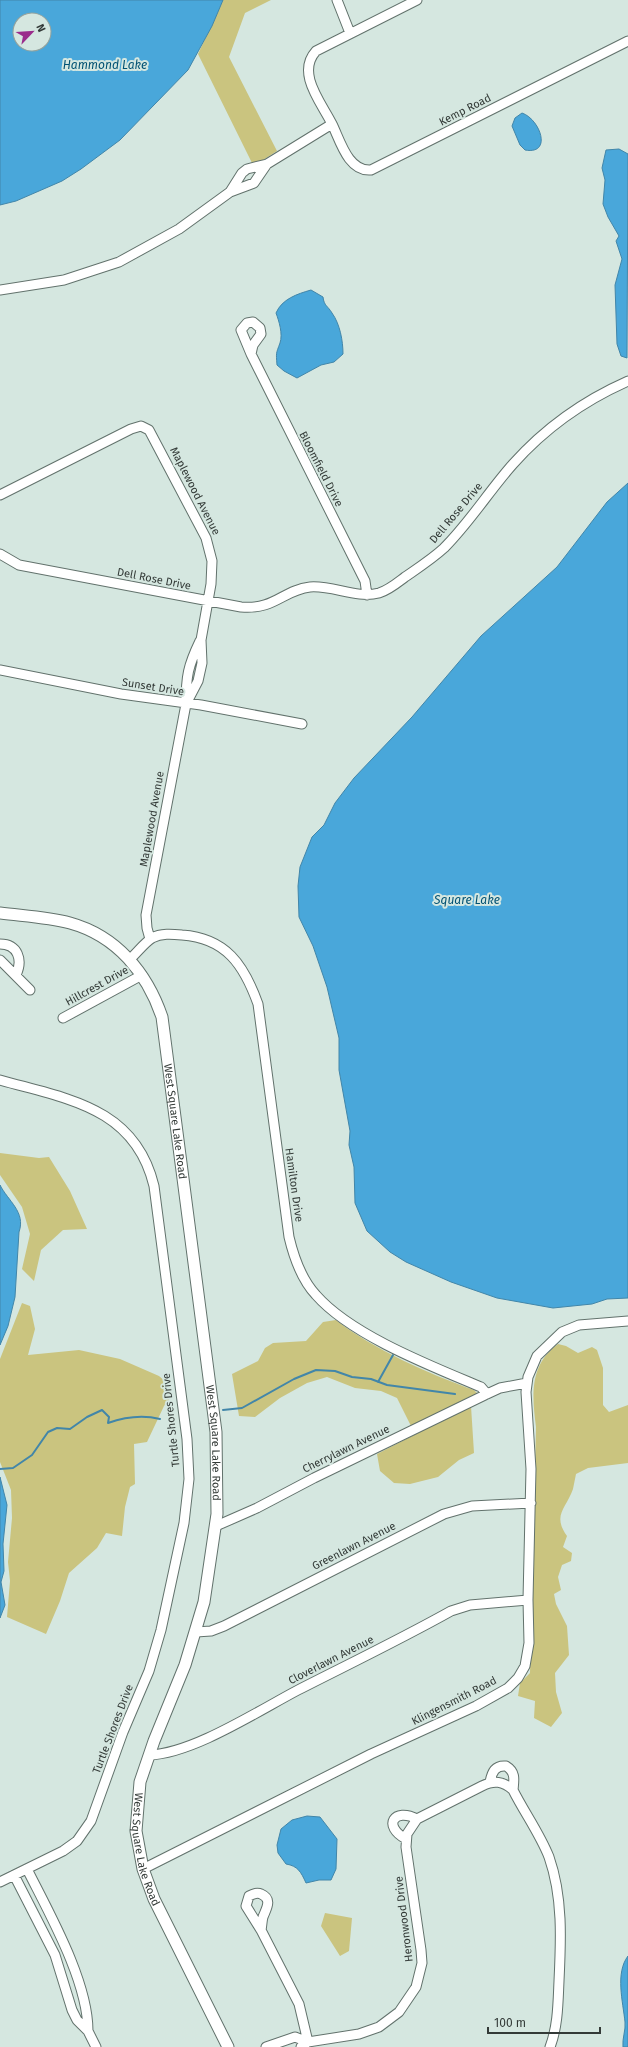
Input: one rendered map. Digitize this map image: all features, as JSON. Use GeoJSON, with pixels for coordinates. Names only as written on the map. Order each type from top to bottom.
{"type":"FeatureCollection","features":[{"type":"Feature","properties":{"kind":"street"},"geometry":{"type":"LineString","coordinates":[[337,0],[350,33]]}},
{"type":"Feature","properties":{"kind":"street","name":"Kemp Road"},"geometry":{"type":"LineString","coordinates":[[417,0],[316,51],[308,66],[309,78],[332,124],[353,163],[361,169],[371,170],[628,41]]}},
{"type":"Feature","properties":{"kind":"street"},"geometry":{"type":"LineString","coordinates":[[230,192],[244,171],[251,167],[267,164],[332,124]]}},
{"type":"Feature","properties":{"kind":"street"},"geometry":{"type":"LineString","coordinates":[[0,290],[64,280],[119,262],[179,229],[230,192],[254,182],[267,164]]}},
{"type":"Feature","properties":{"kind":"street","name":"Bloomfield Drive"},"geometry":{"type":"LineString","coordinates":[[251,354],[365,581],[367,595]]}},
{"type":"Feature","properties":{"kind":"street","name":"Dell Rose Drive"},"geometry":{"type":"LineString","coordinates":[[0,554],[19,565],[241,607],[259,607],[271,604],[296,591],[309,588],[367,595],[379,593],[390,588],[434,557],[454,537],[513,464],[528,448],[556,424],[578,408],[609,389],[628,380]]}},
{"type":"Feature","properties":{"kind":"street","name":"Maplewood Avenue"},"geometry":{"type":"LineString","coordinates":[[0,495],[131,429],[141,426],[145,427],[153,434],[206,538],[212,561],[212,578],[201,640],[202,664],[198,681],[186,704],[146,915],[150,939]]}},
{"type":"Feature","properties":{"kind":"street","name":"Sunset Drive"},"geometry":{"type":"LineString","coordinates":[[0,670],[121,694],[186,704],[201,704],[302,724]]}},
{"type":"Feature","properties":{"kind":"street","name":"West Square Lake Road"},"geometry":{"type":"LineString","coordinates":[[0,913],[59,920],[85,928],[111,942],[130,959],[142,975],[157,1004],[166,1035],[216,1432],[218,1489],[216,1526],[204,1602],[185,1665],[149,1755],[140,1782],[136,1831],[143,1869],[154,1899],[228,2047]]}},
{"type":"Feature","properties":{"kind":"street","name":"Hamilton Drive"},"geometry":{"type":"LineString","coordinates":[[150,939],[170,934],[199,937],[210,940],[222,947],[234,959],[251,987],[260,1018],[270,1102],[290,1237],[298,1265],[315,1294],[341,1317],[383,1343],[481,1387],[487,1394]]}},
{"type":"Feature","properties":{"kind":"street"},"geometry":{"type":"LineString","coordinates":[[130,959],[150,939]]}},
{"type":"Feature","properties":{"kind":"street"},"geometry":{"type":"LineString","coordinates":[[0,944],[11,946],[19,956],[20,963],[16,975]]}},
{"type":"Feature","properties":{"kind":"street"},"geometry":{"type":"LineString","coordinates":[[0,960],[30,990]]}},
{"type":"Feature","properties":{"kind":"street","name":"Hillcrest Drive"},"geometry":{"type":"LineString","coordinates":[[63,1018],[142,975]]}},
{"type":"Feature","properties":{"kind":"street","name":"Turtle Shores Drive"},"geometry":{"type":"LineString","coordinates":[[0,1080],[81,1103],[98,1111],[124,1130],[145,1158],[154,1186],[187,1439],[189,1479],[183,1530],[155,1652],[123,1732],[93,1816],[82,1835],[70,1846],[0,1882]]}},
{"type":"Feature","properties":{"kind":"street","name":"Klingensmith Road"},"geometry":{"type":"LineString","coordinates":[[143,1869],[371,1754],[476,1706],[508,1688],[521,1673],[528,1654],[531,1503],[527,1383],[537,1356],[562,1332],[579,1326],[628,1321]]}},
{"type":"Feature","properties":{"kind":"street"},"geometry":{"type":"LineString","coordinates":[[487,1394],[500,1388],[527,1383]]}},
{"type":"Feature","properties":{"kind":"street","name":"Cherrylawn Avenue"},"geometry":{"type":"LineString","coordinates":[[216,1526],[257,1508],[314,1478],[487,1394]]}},
{"type":"Feature","properties":{"kind":"street","name":"Greenlawn Avenue"},"geometry":{"type":"LineString","coordinates":[[196,1632],[211,1631],[224,1626],[444,1514],[472,1506],[531,1503]]}},
{"type":"Feature","properties":{"kind":"street","name":"Cloverlawn Avenue"},"geometry":{"type":"LineString","coordinates":[[149,1755],[160,1755],[179,1750],[226,1729],[451,1611],[477,1604],[528,1600]]}},
{"type":"Feature","properties":{"kind":"street"},"geometry":{"type":"LineString","coordinates":[[490,1782],[494,1770],[499,1767],[506,1766],[512,1770],[514,1775],[513,1790]]}},
{"type":"Feature","properties":{"kind":"street"},"geometry":{"type":"LineString","coordinates":[[417,1819],[406,1814],[397,1816],[394,1820],[393,1829],[396,1834],[406,1839],[410,1828],[417,1819],[490,1782],[506,1784],[513,1790],[548,1856],[555,1877],[560,1907],[561,1944],[556,2028],[550,2047]]}},
{"type":"Feature","properties":{"kind":"street","name":"Heronwood Drive"},"geometry":{"type":"LineString","coordinates":[[266,2047],[295,2037],[304,2044],[359,2034],[380,2027],[399,2012],[416,1987],[422,1963],[406,1839]]}},
{"type":"Feature","properties":{"kind":"street"},"geometry":{"type":"LineString","coordinates":[[27,1869],[67,1950],[88,2015],[88,2031]]}},
{"type":"Feature","properties":{"kind":"street"},"geometry":{"type":"LineString","coordinates":[[14,1875],[55,1955],[72,2010],[77,2020],[88,2031],[96,2047]]}},
{"type":"Feature","properties":{"kind":"street"},"geometry":{"type":"LineString","coordinates":[[261,1930],[299,2004],[304,2044]]}},
{"type":"Feature","properties":{"kind":"street"},"geometry":{"type":"LineString","coordinates":[[55,1955],[67,1950]]}},
{"type":"Feature","properties":{"kind":"shaded area"},"geometry":{"type":"Polygon","coordinates":[[[223,0],[271,0],[245,13],[229,57],[277,151],[263,160],[252,163],[198,54],[223,0]]]}},
{"type":"Feature","properties":{"kind":"shaded area"},"geometry":{"type":"Polygon","coordinates":[[[0,1153],[39,1158],[49,1157],[70,1191],[87,1229],[63,1230],[41,1250],[34,1281],[22,1269],[30,1234],[22,1207],[0,1175],[0,1153]]]}},
{"type":"Feature","properties":{"kind":"shaded area"},"geometry":{"type":"Polygon","coordinates":[[[22,1303],[30,1306],[35,1329],[28,1355],[79,1350],[120,1359],[159,1376],[167,1383],[171,1397],[164,1406],[147,1442],[134,1444],[135,1484],[130,1487],[125,1507],[122,1536],[106,1533],[97,1548],[69,1573],[60,1601],[46,1634],[7,1617],[10,1581],[8,1562],[12,1518],[11,1490],[0,1462],[0,1359],[22,1303]]]}},
{"type":"Feature","properties":{"kind":"shaded area"},"geometry":{"type":"Polygon","coordinates":[[[336,1320],[384,1351],[420,1368],[474,1390],[477,1393],[475,1397],[411,1426],[397,1398],[381,1391],[355,1388],[327,1377],[307,1383],[280,1398],[255,1417],[239,1416],[232,1374],[258,1361],[265,1348],[273,1343],[306,1341],[323,1322],[336,1320]]]}},
{"type":"Feature","properties":{"kind":"shaded area"},"geometry":{"type":"Polygon","coordinates":[[[558,1344],[566,1346],[578,1353],[592,1347],[597,1350],[603,1368],[603,1405],[609,1412],[628,1405],[628,1463],[588,1468],[576,1474],[573,1489],[560,1517],[563,1529],[567,1536],[563,1547],[572,1553],[571,1561],[562,1565],[558,1577],[561,1590],[554,1594],[556,1604],[567,1626],[569,1655],[555,1673],[556,1692],[562,1713],[551,1727],[534,1718],[535,1701],[518,1696],[520,1683],[530,1673],[536,1427],[534,1404],[535,1382],[537,1371],[542,1361],[558,1344]]]}},
{"type":"Feature","properties":{"kind":"shaded area"},"geometry":{"type":"Polygon","coordinates":[[[471,1406],[474,1453],[459,1460],[438,1477],[410,1484],[394,1483],[380,1471],[377,1454],[471,1406]]]}},
{"type":"Feature","properties":{"kind":"shaded area"},"geometry":{"type":"Polygon","coordinates":[[[325,1913],[352,1918],[349,1951],[340,1956],[321,1926],[325,1913]]]}},
{"type":"Feature","properties":{"kind":"water","name":"Hammond Lake"},"geometry":{"type":"Polygon","coordinates":[[[0,0],[223,0],[212,26],[188,70],[120,140],[62,181],[16,201],[0,205],[0,0]]]}},
{"type":"Feature","properties":{"kind":"water"},"geometry":{"type":"Polygon","coordinates":[[[522,113],[534,122],[541,136],[539,147],[534,150],[525,150],[520,145],[512,126],[515,118],[522,113]]]}},
{"type":"Feature","properties":{"kind":"water"},"geometry":{"type":"Polygon","coordinates":[[[619,149],[628,154],[627,358],[621,356],[617,344],[615,285],[622,259],[616,241],[619,236],[608,217],[603,204],[605,180],[602,168],[606,150],[619,149]]]}},
{"type":"Feature","properties":{"kind":"water"},"geometry":{"type":"Polygon","coordinates":[[[311,290],[323,297],[325,304],[335,317],[340,333],[343,354],[334,362],[321,365],[297,378],[284,371],[277,365],[277,353],[281,332],[276,313],[282,304],[295,295],[311,290]]]}},
{"type":"Feature","properties":{"kind":"water","name":"Square Lake"},"geometry":{"type":"Polygon","coordinates":[[[628,483],[628,1298],[607,1299],[592,1304],[553,1308],[497,1298],[451,1282],[406,1262],[390,1252],[367,1231],[355,1203],[354,1167],[349,1145],[350,1131],[339,1070],[339,1038],[327,987],[313,946],[299,917],[298,886],[300,867],[312,837],[324,825],[335,803],[354,778],[412,717],[481,636],[557,567],[607,502],[628,483]]]}},
{"type":"Feature","properties":{"kind":"water"},"geometry":{"type":"Polygon","coordinates":[[[0,1185],[15,1207],[20,1218],[21,1225],[19,1232],[15,1297],[8,1326],[0,1345],[0,1185]]]}},
{"type":"Feature","properties":{"kind":"water"},"geometry":{"type":"Polygon","coordinates":[[[0,1477],[7,1505],[3,1544],[4,1571],[1,1582],[5,1605],[0,1618],[0,1477]]]}},
{"type":"Feature","properties":{"kind":"water"},"geometry":{"type":"Polygon","coordinates":[[[307,1816],[320,1817],[337,1839],[336,1869],[331,1880],[319,1880],[306,1883],[299,1870],[286,1864],[278,1853],[277,1845],[281,1829],[292,1820],[307,1816]]]}},
{"type":"Feature","properties":{"kind":"water"},"geometry":{"type":"Polygon","coordinates":[[[628,1956],[628,2047],[623,2047],[625,2025],[621,1979],[624,1963],[628,1956]]]}},
{"type":"Feature","properties":{"kind":"waterway"},"geometry":{"type":"LineString","coordinates":[[378,1382],[393,1355]]}},
{"type":"Feature","properties":{"kind":"waterway"},"geometry":{"type":"LineString","coordinates":[[223,1410],[242,1408],[294,1379],[316,1370],[335,1371],[352,1377],[371,1379],[387,1385],[455,1394]]}},
{"type":"Feature","properties":{"kind":"waterway"},"geometry":{"type":"LineString","coordinates":[[0,1469],[13,1468],[32,1455],[48,1432],[57,1428],[70,1429],[87,1417],[102,1410],[109,1417],[108,1423],[134,1417],[160,1419]]}}]}
